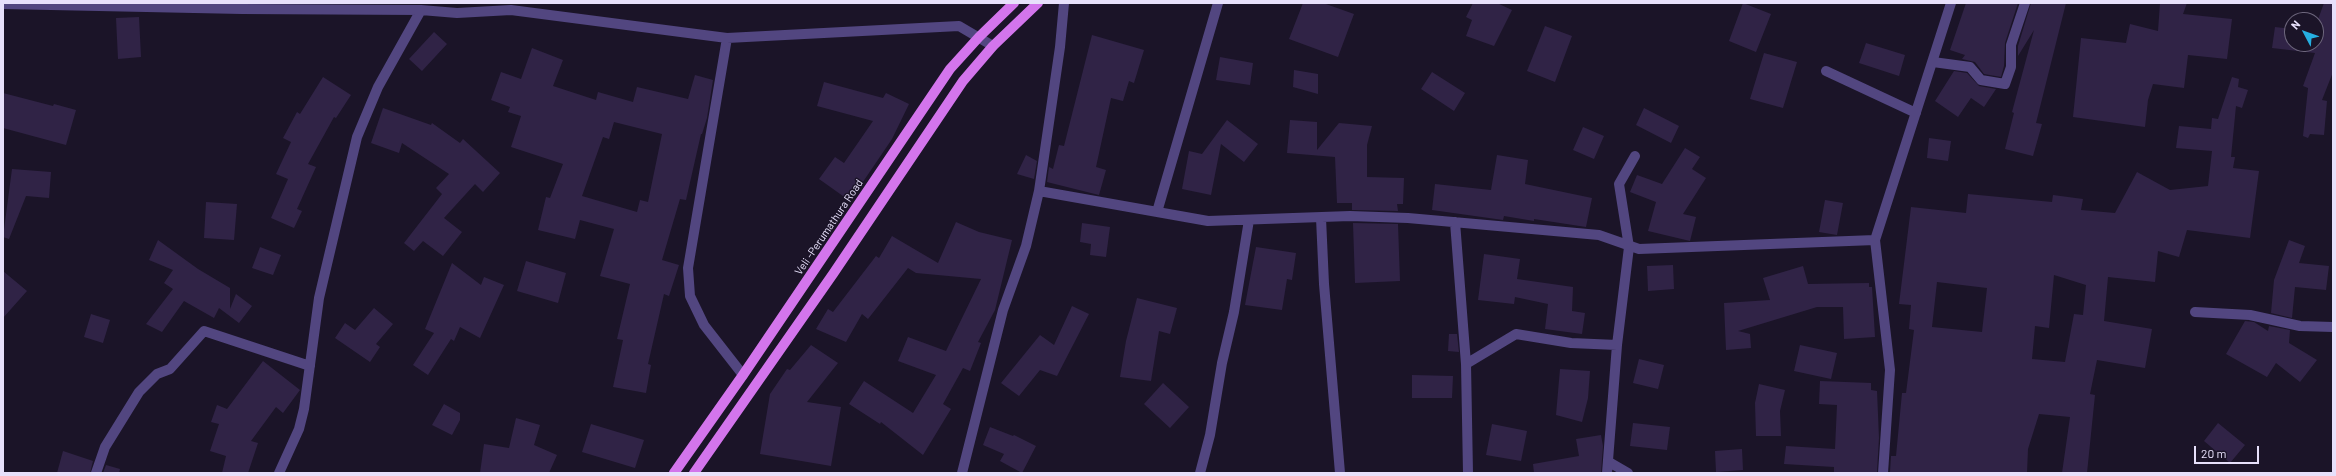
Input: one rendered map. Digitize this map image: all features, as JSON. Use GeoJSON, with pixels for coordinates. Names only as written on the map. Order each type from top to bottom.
{"type":"FeatureCollection","features":[{"type":"Feature","properties":{"kind":"main road","name":"Veli -Perumathura Road"},"geometry":{"type":"LineString","coordinates":[[674,473],[743,375],[950,69],[978,37],[1014,3]]}},
{"type":"Feature","properties":{"kind":"main road"},"geometry":{"type":"LineString","coordinates":[[694,473],[833,274],[963,81],[993,46],[1038,3]]}},
{"type":"Feature","properties":{"kind":"street"},"geometry":{"type":"LineString","coordinates":[[962,473],[1001,318],[1026,246],[1039,191],[1060,47],[1064,3]]}},
{"type":"Feature","properties":{"kind":"street"},"geometry":{"type":"LineString","coordinates":[[1157,212],[1218,3]]}},
{"type":"Feature","properties":{"kind":"street"},"geometry":{"type":"LineString","coordinates":[[1883,473],[1890,370],[1875,240],[1951,3]]}},
{"type":"Feature","properties":{"kind":"street"},"geometry":{"type":"LineString","coordinates":[[1933,62],[1970,67],[1981,80],[2005,84],[2011,67],[2011,45],[2025,3]]}},
{"type":"Feature","properties":{"kind":"street"},"geometry":{"type":"LineString","coordinates":[[3,4],[242,6],[421,10],[457,13],[511,10],[727,38],[959,26],[993,46]]}},
{"type":"Feature","properties":{"kind":"street"},"geometry":{"type":"LineString","coordinates":[[279,473],[299,429],[310,366],[319,298],[357,137],[378,87],[421,10]]}},
{"type":"Feature","properties":{"kind":"street"},"geometry":{"type":"LineString","coordinates":[[727,38],[688,268],[690,296],[704,325],[743,375]]}},
{"type":"Feature","properties":{"kind":"street"},"geometry":{"type":"LineString","coordinates":[[1826,71],[1916,113]]}},
{"type":"Feature","properties":{"kind":"street"},"geometry":{"type":"LineString","coordinates":[[1608,473],[1617,345],[1629,247],[1619,184],[1635,156]]}},
{"type":"Feature","properties":{"kind":"street"},"geometry":{"type":"LineString","coordinates":[[1039,191],[1208,221],[1321,218],[1408,218],[1599,235],[1629,247],[1639,249],[1875,240]]}},
{"type":"Feature","properties":{"kind":"street"},"geometry":{"type":"LineString","coordinates":[[1321,218],[1324,284],[1340,473]]}},
{"type":"Feature","properties":{"kind":"street"},"geometry":{"type":"LineString","coordinates":[[1200,473],[1210,435],[1222,363],[1234,312],[1249,220]]}},
{"type":"Feature","properties":{"kind":"street"},"geometry":{"type":"LineString","coordinates":[[1455,222],[1466,364],[1468,473]]}},
{"type":"Feature","properties":{"kind":"street"},"geometry":{"type":"LineString","coordinates":[[2195,312],[2250,315],[2300,326],[2333,326]]}},
{"type":"Feature","properties":{"kind":"street"},"geometry":{"type":"LineString","coordinates":[[96,473],[105,447],[139,392],[157,374],[170,370],[204,331],[310,366]]}},
{"type":"Feature","properties":{"kind":"street"},"geometry":{"type":"LineString","coordinates":[[1466,364],[1516,334],[1571,343],[1617,345]]}},
{"type":"Feature","properties":{"kind":"street"},"geometry":{"type":"LineString","coordinates":[[1609,462],[1628,473]]}},
{"type":"Feature","properties":{"kind":"building"},"geometry":{"type":"Polygon","coordinates":[[[1303,3],[1323,3],[1354,14],[1338,57],[1289,39],[1303,3]]]}},
{"type":"Feature","properties":{"kind":"building"},"geometry":{"type":"Polygon","coordinates":[[[1473,3],[1497,3],[1512,10],[1494,46],[1466,36],[1472,20],[1466,17],[1473,3]]]}},
{"type":"Feature","properties":{"kind":"building"},"geometry":{"type":"Polygon","coordinates":[[[1743,3],[1771,14],[1756,52],[1729,41],[1743,3]]]}},
{"type":"Feature","properties":{"kind":"building"},"geometry":{"type":"Polygon","coordinates":[[[1966,3],[2018,3],[2005,43],[2004,66],[2001,77],[1984,74],[1975,62],[1962,59],[1965,55],[1950,50],[1966,3]]]}},
{"type":"Feature","properties":{"kind":"building"},"geometry":{"type":"Polygon","coordinates":[[[2031,3],[2066,3],[2036,123],[2042,124],[2033,156],[2005,149],[2014,113],[2012,112],[2034,30],[2018,56],[2018,46],[2031,3]]]}},
{"type":"Feature","properties":{"kind":"building"},"geometry":{"type":"Polygon","coordinates":[[[2160,3],[2187,3],[2183,14],[2232,19],[2227,59],[2188,55],[2184,88],[2153,84],[2148,100],[2145,127],[2073,117],[2081,38],[2126,43],[2130,24],[2158,31],[2160,3]]]}},
{"type":"Feature","properties":{"kind":"building"},"geometry":{"type":"Polygon","coordinates":[[[2324,3],[2333,3],[2333,72],[2322,100],[2327,101],[2324,135],[2310,134],[2308,138],[2303,136],[2308,88],[2303,86],[2315,53],[2306,52],[2324,52],[2324,12],[2321,12],[2324,3]]]}},
{"type":"Feature","properties":{"kind":"building"},"geometry":{"type":"Polygon","coordinates":[[[139,17],[141,57],[118,59],[116,18],[139,17]]]}},
{"type":"Feature","properties":{"kind":"building"},"geometry":{"type":"Polygon","coordinates":[[[1545,26],[1572,36],[1555,82],[1527,71],[1545,26]]]}},
{"type":"Feature","properties":{"kind":"building"},"geometry":{"type":"Polygon","coordinates":[[[2275,27],[2284,28],[2284,49],[2272,48],[2275,27]]]}},
{"type":"Feature","properties":{"kind":"building"},"geometry":{"type":"Polygon","coordinates":[[[434,32],[447,44],[422,71],[409,59],[434,32]]]}},
{"type":"Feature","properties":{"kind":"building"},"geometry":{"type":"Polygon","coordinates":[[[1092,35],[1144,50],[1134,83],[1129,81],[1123,101],[1111,98],[1096,167],[1106,170],[1099,195],[1047,182],[1049,167],[1053,169],[1059,145],[1064,146],[1092,35]]]}},
{"type":"Feature","properties":{"kind":"building"},"geometry":{"type":"Polygon","coordinates":[[[1866,43],[1905,55],[1899,76],[1859,63],[1866,43]]]}},
{"type":"Feature","properties":{"kind":"building"},"geometry":{"type":"Polygon","coordinates":[[[532,48],[563,60],[553,86],[596,100],[598,92],[633,102],[637,87],[688,99],[695,75],[713,80],[707,118],[701,134],[686,200],[680,199],[662,260],[679,265],[669,296],[664,294],[648,364],[651,365],[646,393],[613,387],[623,340],[617,339],[630,284],[600,276],[614,229],[580,220],[575,239],[538,230],[546,197],[550,198],[563,164],[511,147],[521,116],[508,112],[510,107],[491,100],[501,72],[521,79],[532,48]],[[614,122],[609,139],[603,137],[582,196],[637,212],[640,200],[648,202],[662,134],[614,122]]]}},
{"type":"Feature","properties":{"kind":"building"},"geometry":{"type":"Polygon","coordinates":[[[1764,53],[1797,62],[1783,108],[1750,99],[1764,53]]]}},
{"type":"Feature","properties":{"kind":"building"},"geometry":{"type":"Polygon","coordinates":[[[1220,57],[1253,63],[1250,85],[1216,80],[1220,57]]]}},
{"type":"Feature","properties":{"kind":"building"},"geometry":{"type":"Polygon","coordinates":[[[1294,70],[1318,74],[1318,94],[1293,87],[1294,70]]]}},
{"type":"Feature","properties":{"kind":"building"},"geometry":{"type":"Polygon","coordinates":[[[1954,71],[1967,73],[1979,86],[1996,89],[1984,107],[1971,98],[1958,117],[1935,101],[1954,71]]]}},
{"type":"Feature","properties":{"kind":"building"},"geometry":{"type":"Polygon","coordinates":[[[1432,72],[1465,93],[1454,111],[1421,89],[1432,72]]]}},
{"type":"Feature","properties":{"kind":"building"},"geometry":{"type":"Polygon","coordinates":[[[323,77],[351,95],[336,118],[334,117],[308,164],[316,167],[297,209],[302,211],[294,228],[271,218],[288,179],[276,174],[291,142],[283,138],[297,112],[300,114],[323,77]]]}},
{"type":"Feature","properties":{"kind":"building"},"geometry":{"type":"Polygon","coordinates":[[[2232,77],[2239,79],[2238,87],[2248,90],[2242,108],[2236,106],[2231,157],[2235,157],[2233,168],[2259,171],[2250,238],[2187,230],[2179,257],[2158,251],[2155,282],[2108,277],[2104,321],[2152,329],[2145,368],[2097,360],[2090,394],[2095,395],[2087,473],[2062,473],[2070,417],[2039,414],[2028,449],[2027,473],[1890,472],[1891,456],[1896,456],[1902,393],[1906,393],[1914,330],[1909,329],[1911,305],[1899,304],[1911,207],[1966,213],[1968,194],[2052,202],[2053,195],[2083,199],[2081,210],[2115,213],[2137,172],[2170,190],[2208,186],[2212,151],[2176,148],[2179,126],[2211,129],[2212,118],[2218,119],[2232,77]],[[2054,275],[2049,328],[2035,326],[2032,359],[2065,362],[2074,314],[2083,315],[2086,285],[2054,275]],[[1937,282],[1932,327],[1982,332],[1987,288],[1937,282]]]}},
{"type":"Feature","properties":{"kind":"building"},"geometry":{"type":"Polygon","coordinates":[[[824,82],[883,98],[886,93],[909,104],[892,139],[850,201],[819,179],[835,157],[844,163],[873,121],[817,106],[824,82]]]}},
{"type":"Feature","properties":{"kind":"building"},"geometry":{"type":"Polygon","coordinates":[[[3,93],[53,106],[54,104],[76,110],[66,145],[3,128],[3,93]]]}},
{"type":"Feature","properties":{"kind":"building"},"geometry":{"type":"Polygon","coordinates":[[[383,108],[431,125],[432,123],[460,143],[463,139],[500,173],[483,192],[475,184],[444,218],[462,232],[443,256],[423,241],[414,251],[404,243],[442,194],[436,188],[449,174],[402,143],[399,153],[371,143],[383,108]]]}},
{"type":"Feature","properties":{"kind":"building"},"geometry":{"type":"Polygon","coordinates":[[[1644,108],[1679,126],[1671,143],[1636,125],[1644,108]]]}},
{"type":"Feature","properties":{"kind":"building"},"geometry":{"type":"Polygon","coordinates":[[[1227,120],[1258,144],[1244,162],[1221,144],[1211,195],[1182,189],[1189,151],[1202,154],[1227,120]]]}},
{"type":"Feature","properties":{"kind":"building"},"geometry":{"type":"Polygon","coordinates":[[[1290,120],[1317,122],[1317,150],[1339,123],[1372,126],[1367,145],[1367,177],[1404,178],[1403,204],[1397,204],[1398,211],[1352,210],[1352,203],[1337,203],[1335,157],[1287,153],[1290,120]]]}},
{"type":"Feature","properties":{"kind":"building"},"geometry":{"type":"Polygon","coordinates":[[[1583,127],[1604,136],[1594,159],[1573,150],[1583,127]]]}},
{"type":"Feature","properties":{"kind":"building"},"geometry":{"type":"Polygon","coordinates":[[[1929,138],[1951,141],[1948,161],[1927,158],[1929,138]]]}},
{"type":"Feature","properties":{"kind":"building"},"geometry":{"type":"Polygon","coordinates":[[[1685,148],[1700,157],[1692,169],[1706,178],[1683,214],[1696,217],[1690,241],[1648,231],[1656,202],[1630,192],[1637,175],[1662,184],[1685,148]]]}},
{"type":"Feature","properties":{"kind":"building"},"geometry":{"type":"Polygon","coordinates":[[[1026,155],[1037,161],[1034,179],[1017,174],[1026,155]]]}},
{"type":"Feature","properties":{"kind":"building"},"geometry":{"type":"Polygon","coordinates":[[[1497,155],[1528,160],[1525,184],[1592,198],[1586,227],[1534,219],[1534,221],[1504,216],[1503,220],[1432,210],[1435,184],[1491,190],[1497,155]]]}},
{"type":"Feature","properties":{"kind":"building"},"geometry":{"type":"Polygon","coordinates":[[[12,169],[51,172],[49,198],[26,196],[9,239],[3,237],[12,169]]]}},
{"type":"Feature","properties":{"kind":"building"},"geometry":{"type":"Polygon","coordinates":[[[1825,200],[1843,203],[1837,235],[1819,232],[1825,200]]]}},
{"type":"Feature","properties":{"kind":"building"},"geometry":{"type":"Polygon","coordinates":[[[206,202],[237,204],[234,240],[204,238],[206,202]]]}},
{"type":"Feature","properties":{"kind":"building"},"geometry":{"type":"Polygon","coordinates":[[[956,222],[979,232],[1012,240],[995,310],[978,342],[981,343],[970,371],[963,368],[943,404],[951,409],[923,455],[881,422],[880,424],[849,404],[864,381],[913,413],[936,375],[898,361],[908,337],[946,351],[981,279],[916,273],[908,268],[868,319],[862,314],[846,342],[816,329],[828,309],[833,312],[876,256],[879,258],[892,236],[938,263],[956,222]]]}},
{"type":"Feature","properties":{"kind":"building"},"geometry":{"type":"Polygon","coordinates":[[[1082,223],[1110,227],[1106,257],[1090,255],[1091,244],[1080,242],[1082,223]]]}},
{"type":"Feature","properties":{"kind":"building"},"geometry":{"type":"Polygon","coordinates":[[[1353,223],[1398,224],[1400,281],[1355,283],[1353,223]]]}},
{"type":"Feature","properties":{"kind":"building"},"geometry":{"type":"Polygon","coordinates":[[[158,240],[198,269],[230,288],[230,309],[236,294],[252,306],[239,323],[219,308],[214,318],[184,301],[162,332],[146,324],[173,289],[164,283],[173,270],[149,260],[158,240]]]}},
{"type":"Feature","properties":{"kind":"building"},"geometry":{"type":"Polygon","coordinates":[[[2289,240],[2305,246],[2299,263],[2329,266],[2326,290],[2295,287],[2292,318],[2271,313],[2274,280],[2289,240]]]}},
{"type":"Feature","properties":{"kind":"building"},"geometry":{"type":"Polygon","coordinates":[[[260,247],[281,255],[273,275],[252,268],[260,247]]]}},
{"type":"Feature","properties":{"kind":"building"},"geometry":{"type":"Polygon","coordinates":[[[1256,247],[1296,253],[1292,280],[1287,279],[1282,310],[1245,305],[1256,247]]]}},
{"type":"Feature","properties":{"kind":"building"},"geometry":{"type":"Polygon","coordinates":[[[1484,254],[1520,259],[1517,279],[1573,287],[1572,311],[1585,313],[1582,334],[1545,329],[1548,304],[1515,297],[1514,304],[1478,300],[1484,254]]]}},
{"type":"Feature","properties":{"kind":"building"},"geometry":{"type":"Polygon","coordinates":[[[526,261],[566,273],[558,303],[517,291],[526,261]]]}},
{"type":"Feature","properties":{"kind":"building"},"geometry":{"type":"Polygon","coordinates":[[[452,263],[481,285],[484,277],[504,285],[480,338],[460,327],[454,341],[451,339],[428,375],[413,365],[434,333],[425,329],[452,263]]]}},
{"type":"Feature","properties":{"kind":"building"},"geometry":{"type":"Polygon","coordinates":[[[1673,265],[1674,289],[1648,291],[1647,266],[1673,265]]]}},
{"type":"Feature","properties":{"kind":"building"},"geometry":{"type":"Polygon","coordinates":[[[1803,266],[1808,284],[1869,283],[1869,287],[1872,287],[1875,337],[1844,339],[1843,307],[1817,307],[1738,331],[1750,334],[1751,348],[1726,350],[1724,303],[1770,300],[1763,278],[1803,266]]]}},
{"type":"Feature","properties":{"kind":"building"},"geometry":{"type":"Polygon","coordinates":[[[3,271],[27,291],[3,318],[3,271]]]}},
{"type":"Feature","properties":{"kind":"building"},"geometry":{"type":"Polygon","coordinates":[[[1137,298],[1177,308],[1170,334],[1159,331],[1151,381],[1120,377],[1126,341],[1137,298]]]}},
{"type":"Feature","properties":{"kind":"building"},"geometry":{"type":"Polygon","coordinates":[[[1072,306],[1089,314],[1057,376],[1040,370],[1019,396],[1001,383],[1040,335],[1054,345],[1072,306]]]}},
{"type":"Feature","properties":{"kind":"building"},"geometry":{"type":"Polygon","coordinates":[[[374,308],[393,324],[376,344],[380,347],[370,362],[335,338],[345,323],[355,330],[374,308]]]}},
{"type":"Feature","properties":{"kind":"building"},"geometry":{"type":"Polygon","coordinates":[[[91,314],[110,320],[103,343],[84,337],[91,314]]]}},
{"type":"Feature","properties":{"kind":"building"},"geometry":{"type":"Polygon","coordinates":[[[2245,321],[2254,322],[2268,331],[2269,326],[2290,330],[2289,343],[2317,360],[2300,382],[2276,363],[2267,377],[2226,354],[2245,321]]]}},
{"type":"Feature","properties":{"kind":"building"},"geometry":{"type":"Polygon","coordinates":[[[1449,334],[1457,334],[1459,352],[1448,351],[1449,334]]]}},
{"type":"Feature","properties":{"kind":"building"},"geometry":{"type":"Polygon","coordinates":[[[811,345],[838,363],[807,402],[841,407],[831,466],[760,454],[770,394],[787,369],[790,370],[811,345]]]}},
{"type":"Feature","properties":{"kind":"building"},"geometry":{"type":"Polygon","coordinates":[[[1800,345],[1837,353],[1831,379],[1794,371],[1800,345]]]}},
{"type":"Feature","properties":{"kind":"building"},"geometry":{"type":"Polygon","coordinates":[[[1639,359],[1664,365],[1658,389],[1633,383],[1639,359]]]}},
{"type":"Feature","properties":{"kind":"building"},"geometry":{"type":"Polygon","coordinates":[[[263,361],[300,390],[283,413],[276,407],[251,441],[258,443],[248,473],[222,473],[226,456],[210,451],[219,424],[211,422],[217,405],[227,409],[263,361]]]}},
{"type":"Feature","properties":{"kind":"building"},"geometry":{"type":"Polygon","coordinates":[[[1560,369],[1590,371],[1588,398],[1582,422],[1556,415],[1560,369]]]}},
{"type":"Feature","properties":{"kind":"building"},"geometry":{"type":"Polygon","coordinates":[[[1412,375],[1453,376],[1452,398],[1412,398],[1412,375]]]}},
{"type":"Feature","properties":{"kind":"building"},"geometry":{"type":"Polygon","coordinates":[[[1820,381],[1871,383],[1871,390],[1877,391],[1879,438],[1877,472],[1834,472],[1834,467],[1784,464],[1786,446],[1835,449],[1837,405],[1819,404],[1820,381]]]}},
{"type":"Feature","properties":{"kind":"building"},"geometry":{"type":"Polygon","coordinates":[[[1163,383],[1189,407],[1170,428],[1144,404],[1163,383]]]}},
{"type":"Feature","properties":{"kind":"building"},"geometry":{"type":"Polygon","coordinates":[[[1759,384],[1785,390],[1780,411],[1781,436],[1756,436],[1755,403],[1759,384]]]}},
{"type":"Feature","properties":{"kind":"building"},"geometry":{"type":"Polygon","coordinates":[[[444,404],[460,413],[460,420],[452,435],[432,425],[444,404]]]}},
{"type":"Feature","properties":{"kind":"building"},"geometry":{"type":"Polygon","coordinates":[[[516,418],[540,425],[534,445],[557,455],[549,473],[480,473],[484,444],[509,448],[516,418]]]}},
{"type":"Feature","properties":{"kind":"building"},"geometry":{"type":"Polygon","coordinates":[[[1633,423],[1670,427],[1667,450],[1630,446],[1633,423]]]}},
{"type":"Feature","properties":{"kind":"building"},"geometry":{"type":"Polygon","coordinates":[[[2218,423],[2245,445],[2230,463],[2204,441],[2218,423]]]}},
{"type":"Feature","properties":{"kind":"building"},"geometry":{"type":"Polygon","coordinates":[[[591,424],[644,440],[635,468],[582,452],[591,424]]]}},
{"type":"Feature","properties":{"kind":"building"},"geometry":{"type":"Polygon","coordinates":[[[1492,424],[1527,431],[1521,461],[1486,455],[1492,424]]]}},
{"type":"Feature","properties":{"kind":"building"},"geometry":{"type":"Polygon","coordinates":[[[990,427],[1013,436],[1014,435],[1036,446],[1022,473],[1000,461],[1004,454],[983,445],[990,427]]]}},
{"type":"Feature","properties":{"kind":"building"},"geometry":{"type":"Polygon","coordinates":[[[1601,435],[1603,446],[1601,473],[1534,473],[1533,464],[1579,456],[1576,439],[1601,435]]]}},
{"type":"Feature","properties":{"kind":"building"},"geometry":{"type":"Polygon","coordinates":[[[1742,449],[1743,470],[1716,472],[1715,451],[1742,449]]]}},
{"type":"Feature","properties":{"kind":"building"},"geometry":{"type":"Polygon","coordinates":[[[63,451],[93,461],[90,473],[57,473],[63,451]]]}},
{"type":"Feature","properties":{"kind":"building"},"geometry":{"type":"Polygon","coordinates":[[[106,465],[120,469],[119,473],[103,473],[106,465]]]}}]}
